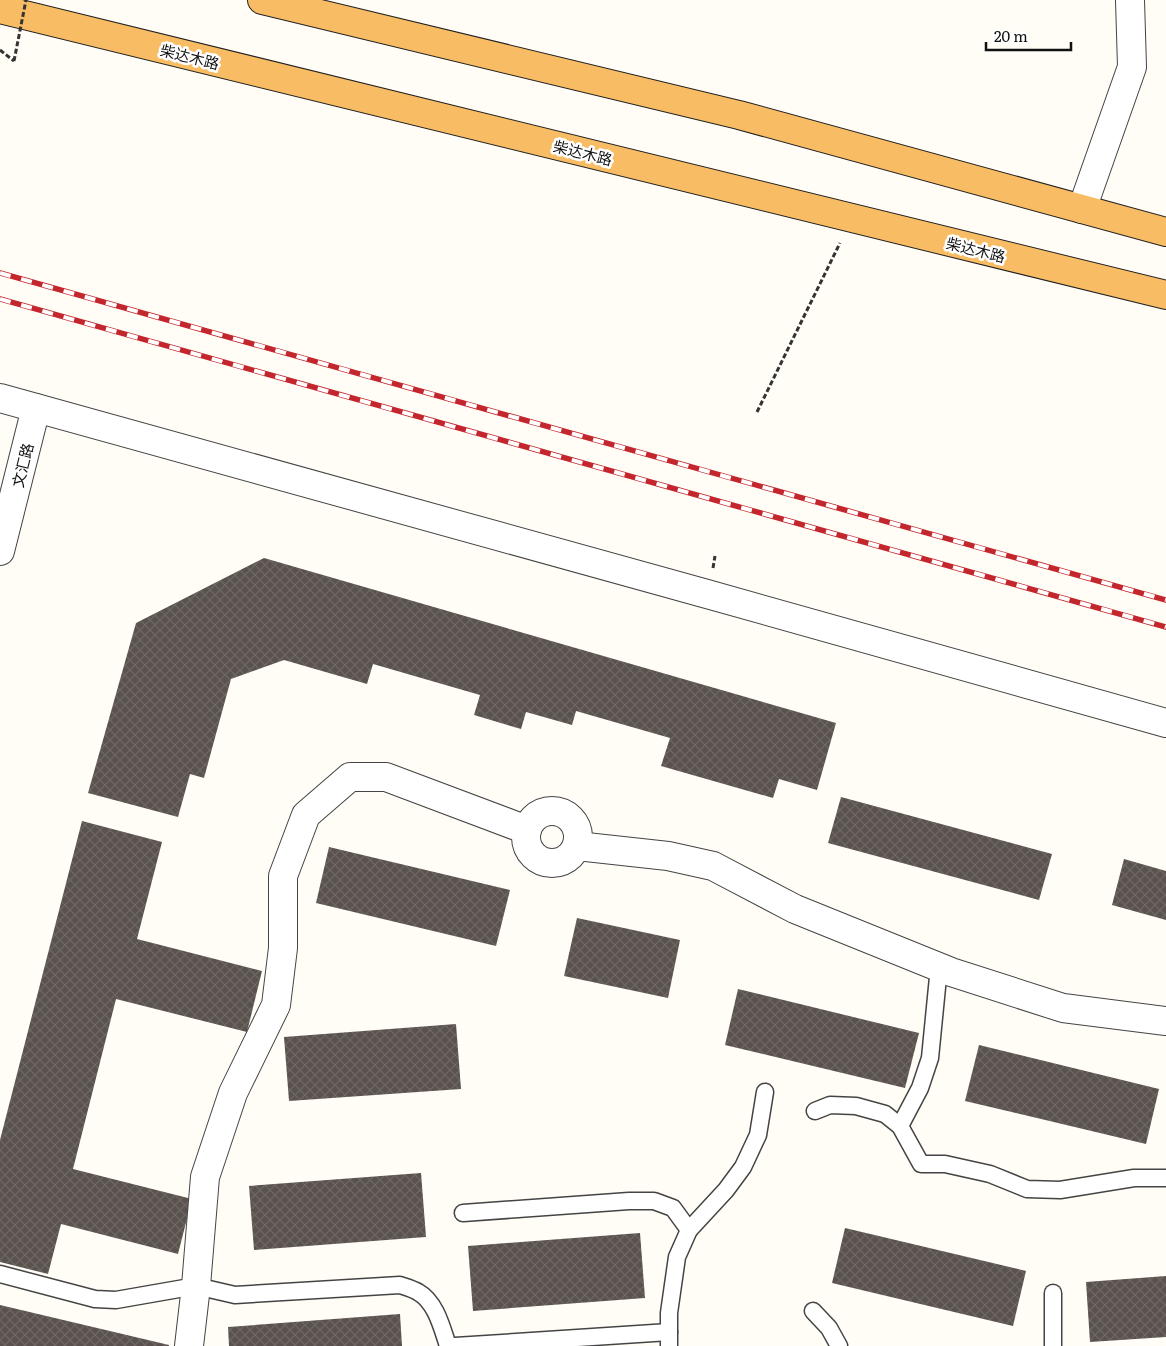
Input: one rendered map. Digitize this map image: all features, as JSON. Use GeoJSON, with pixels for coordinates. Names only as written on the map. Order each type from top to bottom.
{"type":"FeatureCollection","features":[{"type":"Feature","properties":{"kind":"highway"},"geometry":{"type":"LineString","coordinates":[[262,0],[739,115],[1166,232]]}},
{"type":"Feature","properties":{"kind":"highway","name":"柴达木路"},"geometry":{"type":"LineString","coordinates":[[0,10],[1166,295]]}},
{"type":"Feature","properties":{"kind":"street"},"geometry":{"type":"LineString","coordinates":[[1082,209],[1132,67],[1130,0]]}},
{"type":"Feature","properties":{"kind":"street"},"geometry":{"type":"LineString","coordinates":[[0,398],[1166,723]]}},
{"type":"Feature","properties":{"kind":"street","name":"文汇路"},"geometry":{"type":"LineString","coordinates":[[0,551],[36,408]]}},
{"type":"Feature","properties":{"kind":"street"},"geometry":{"type":"LineString","coordinates":[[189,1346],[205,1176],[233,1093],[276,1005],[283,948],[283,876],[306,815],[350,777],[386,777],[527,830]]}},
{"type":"Feature","properties":{"kind":"street"},"geometry":{"type":"LineString","coordinates":[[544,812],[560,812],[568,816],[577,830],[577,846],[566,859],[558,863],[549,863],[533,855],[528,848],[527,830],[531,823],[544,812]]}},
{"type":"Feature","properties":{"kind":"street"},"geometry":{"type":"LineString","coordinates":[[577,846],[668,856],[713,866],[795,909],[939,967],[1064,1008],[1166,1021]]}},
{"type":"Feature","properties":{"kind":"lane"},"geometry":{"type":"LineString","coordinates":[[900,1126],[920,1088],[930,1058],[939,967]]}},
{"type":"Feature","properties":{"kind":"lane"},"geometry":{"type":"LineString","coordinates":[[455,1346],[669,1339],[669,1313],[678,1257],[689,1230],[726,1190],[744,1167],[758,1135],[765,1092]]}},
{"type":"Feature","properties":{"kind":"lane"},"geometry":{"type":"LineString","coordinates":[[815,1111],[830,1105],[856,1106],[885,1114],[900,1126],[920,1164],[945,1164],[990,1174],[1027,1189],[1060,1190],[1134,1178],[1166,1178]]}},
{"type":"Feature","properties":{"kind":"lane"},"geometry":{"type":"LineString","coordinates":[[463,1213],[654,1202],[673,1208],[689,1230]]}},
{"type":"Feature","properties":{"kind":"lane"},"geometry":{"type":"LineString","coordinates":[[0,1274],[95,1299],[116,1300],[196,1286],[235,1295],[400,1285],[419,1292],[432,1306],[448,1346]]}},
{"type":"Feature","properties":{"kind":"lane"},"geometry":{"type":"LineString","coordinates":[[1053,1293],[1053,1346]]}},
{"type":"Feature","properties":{"kind":"lane"},"geometry":{"type":"LineString","coordinates":[[813,1311],[829,1328],[839,1346]]}},
{"type":"Feature","properties":{"kind":"path"},"geometry":{"type":"LineString","coordinates":[[0,50],[14,61],[26,0]]}},
{"type":"Feature","properties":{"kind":"path"},"geometry":{"type":"LineString","coordinates":[[758,412],[852,218]]}},
{"type":"Feature","properties":{"kind":"building"},"geometry":{"type":"Polygon","coordinates":[[[264,558],[836,723],[817,790],[779,779],[773,798],[661,766],[670,738],[576,711],[572,725],[526,712],[521,729],[474,715],[480,695],[373,664],[367,684],[284,660],[231,679],[204,778],[190,774],[178,817],[88,793],[136,623],[264,558]]]}},
{"type":"Feature","properties":{"kind":"building"},"geometry":{"type":"Polygon","coordinates":[[[841,797],[1052,854],[1039,900],[828,843],[841,797]]]}},
{"type":"Feature","properties":{"kind":"building"},"geometry":{"type":"Polygon","coordinates":[[[82,821],[162,842],[137,939],[262,971],[247,1032],[116,999],[73,1169],[192,1199],[178,1254],[61,1224],[48,1274],[0,1262],[0,1140],[82,821]]]}},
{"type":"Feature","properties":{"kind":"building"},"geometry":{"type":"Polygon","coordinates":[[[329,847],[510,890],[496,946],[316,903],[329,847]]]}},
{"type":"Feature","properties":{"kind":"building"},"geometry":{"type":"Polygon","coordinates":[[[1124,859],[1166,871],[1166,920],[1112,905],[1124,859]]]}},
{"type":"Feature","properties":{"kind":"building"},"geometry":{"type":"Polygon","coordinates":[[[577,918],[680,940],[668,998],[564,976],[577,918]]]}},
{"type":"Feature","properties":{"kind":"building"},"geometry":{"type":"Polygon","coordinates":[[[738,989],[919,1033],[905,1088],[725,1045],[738,989]]]}},
{"type":"Feature","properties":{"kind":"building"},"geometry":{"type":"Polygon","coordinates":[[[456,1024],[461,1089],[289,1101],[284,1037],[456,1024]]]}},
{"type":"Feature","properties":{"kind":"building"},"geometry":{"type":"Polygon","coordinates":[[[979,1045],[1159,1089],[1146,1144],[965,1101],[979,1045]]]}},
{"type":"Feature","properties":{"kind":"building"},"geometry":{"type":"Polygon","coordinates":[[[421,1173],[426,1237],[254,1250],[249,1186],[421,1173]]]}},
{"type":"Feature","properties":{"kind":"building"},"geometry":{"type":"Polygon","coordinates":[[[845,1228],[1026,1271],[1013,1326],[832,1283],[845,1228]]]}},
{"type":"Feature","properties":{"kind":"building"},"geometry":{"type":"Polygon","coordinates":[[[640,1233],[645,1298],[473,1311],[468,1246],[640,1233]]]}},
{"type":"Feature","properties":{"kind":"building"},"geometry":{"type":"Polygon","coordinates":[[[1166,1276],[1166,1337],[1090,1342],[1086,1282],[1166,1276]]]}},
{"type":"Feature","properties":{"kind":"building"},"geometry":{"type":"Polygon","coordinates":[[[0,1305],[169,1345],[169,1346],[0,1346],[0,1305]]]}},
{"type":"Feature","properties":{"kind":"building"},"geometry":{"type":"Polygon","coordinates":[[[400,1314],[402,1346],[229,1346],[228,1327],[400,1314]]]}},
{"type":"Feature","properties":{"kind":"railway"},"geometry":{"type":"LineString","coordinates":[[0,273],[1166,600]]}},
{"type":"Feature","properties":{"kind":"railway"},"geometry":{"type":"LineString","coordinates":[[0,299],[1166,627]]}}]}
